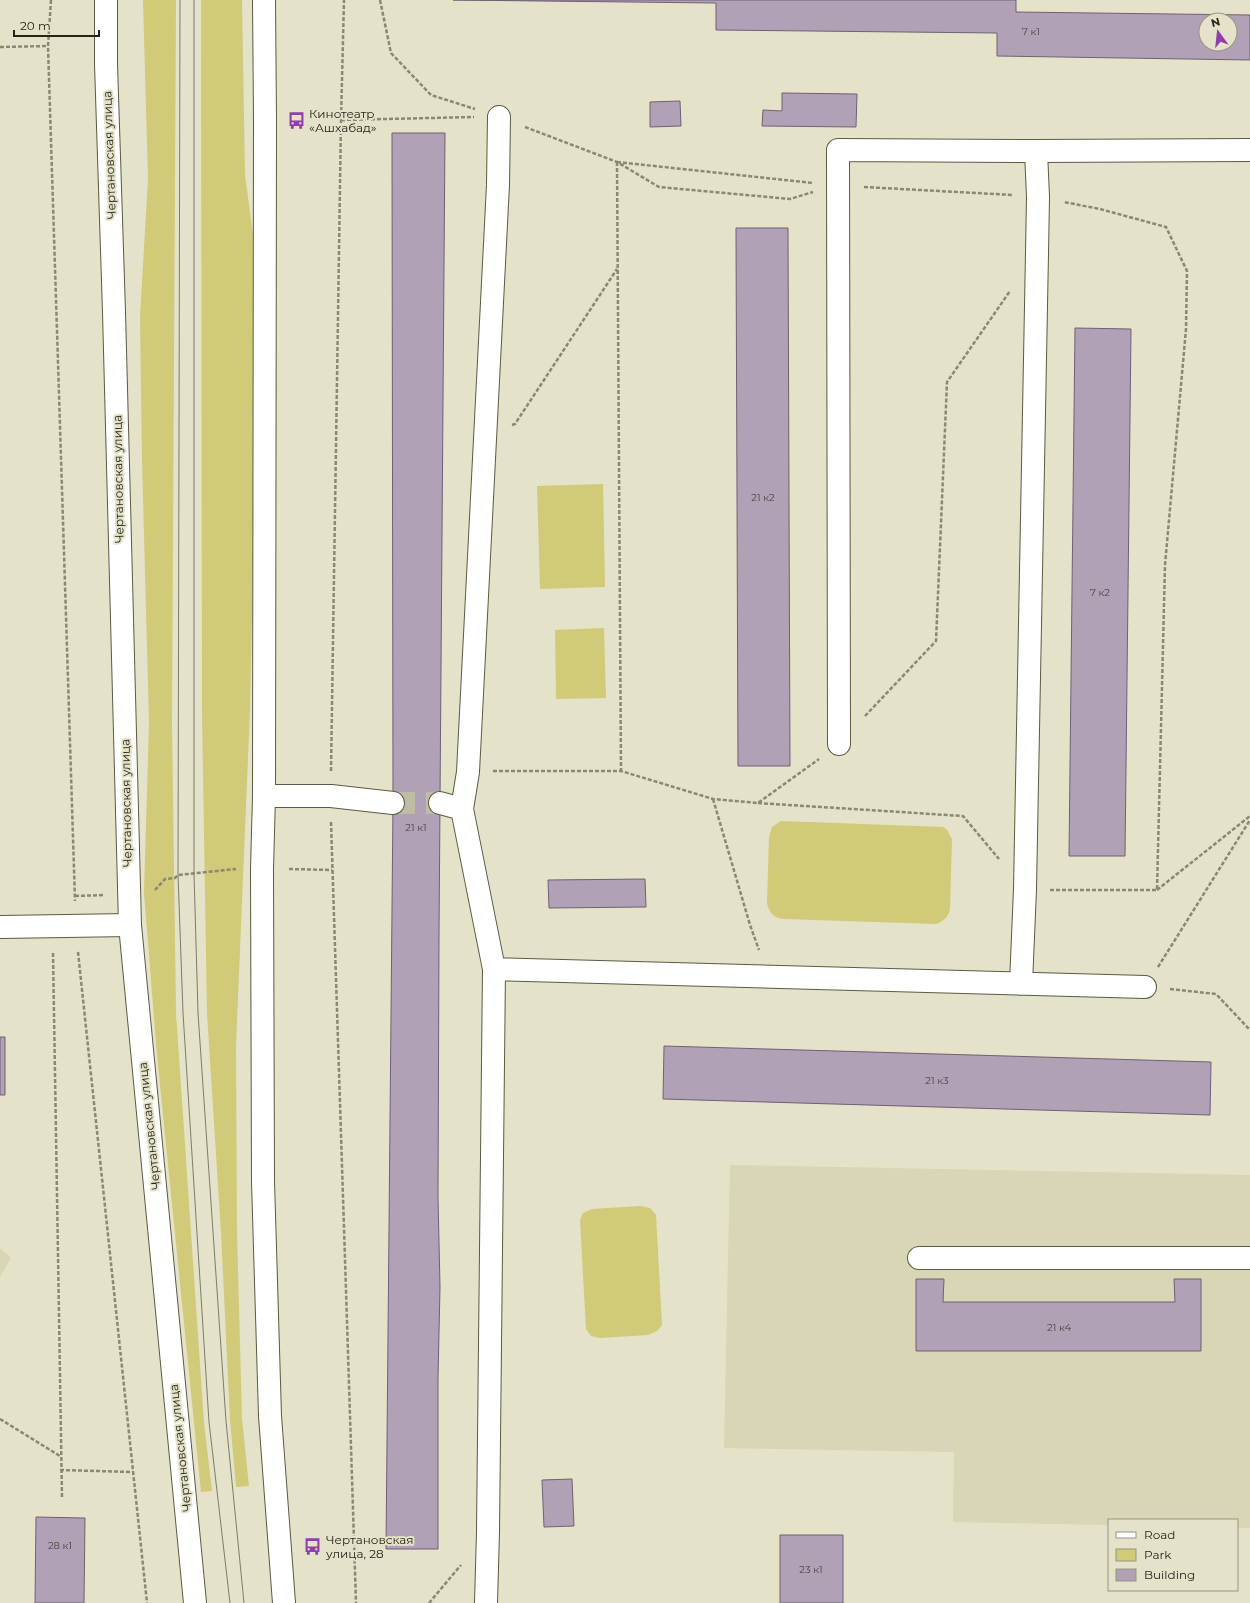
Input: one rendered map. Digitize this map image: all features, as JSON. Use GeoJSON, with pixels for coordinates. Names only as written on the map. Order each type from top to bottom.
{"type":"FeatureCollection","features":[{"type":"Feature","properties":{"kind":"main road","name":"Чертановская улица"},"geometry":{"type":"LineString","coordinates":[[106,0],[106,64],[130,925],[195,1603]]}},
{"type":"Feature","properties":{"kind":"main road"},"geometry":{"type":"LineString","coordinates":[[264,0],[264,796],[262,869],[263,1181],[270,1416],[284,1603]]}},
{"type":"Feature","properties":{"kind":"main road"},"geometry":{"type":"LineString","coordinates":[[486,1603],[494,969],[462,809],[468,772],[498,185],[499,117]]}},
{"type":"Feature","properties":{"kind":"main road"},"geometry":{"type":"LineString","coordinates":[[839,744],[838,150],[1250,150]]}},
{"type":"Feature","properties":{"kind":"main road"},"geometry":{"type":"LineString","coordinates":[[1020,984],[1025,890],[1038,196],[1036,151]]}},
{"type":"Feature","properties":{"kind":"main road"},"geometry":{"type":"LineString","coordinates":[[264,796],[331,796],[392,803]]}},
{"type":"Feature","properties":{"kind":"main road"},"geometry":{"type":"LineString","coordinates":[[440,803],[462,809]]}},
{"type":"Feature","properties":{"kind":"main road"},"geometry":{"type":"LineString","coordinates":[[0,927],[130,925]]}},
{"type":"Feature","properties":{"kind":"main road"},"geometry":{"type":"LineString","coordinates":[[494,969],[1145,987]]}},
{"type":"Feature","properties":{"kind":"main road"},"geometry":{"type":"LineString","coordinates":[[919,1258],[1250,1258]]}},
{"type":"Feature","properties":{"kind":"path"},"geometry":{"type":"LineString","coordinates":[[51,0],[48,46],[76,926],[147,1603]]}},
{"type":"Feature","properties":{"kind":"path"},"geometry":{"type":"LineString","coordinates":[[380,0],[392,53],[431,95],[499,117],[617,162],[659,186],[790,199],[838,186]]}},
{"type":"Feature","properties":{"kind":"path"},"geometry":{"type":"LineString","coordinates":[[0,47],[48,46]]}},
{"type":"Feature","properties":{"kind":"path"},"geometry":{"type":"LineString","coordinates":[[341,120],[499,117]]}},
{"type":"Feature","properties":{"kind":"path"},"geometry":{"type":"LineString","coordinates":[[617,162],[838,186],[1038,196],[1100,209],[1166,227],[1187,271],[1186,329],[1164,565],[1157,890]]}},
{"type":"Feature","properties":{"kind":"path"},"geometry":{"type":"LineString","coordinates":[[617,162],[621,770]]}},
{"type":"Feature","properties":{"kind":"path"},"geometry":{"type":"LineString","coordinates":[[486,430],[515,424],[618,267]]}},
{"type":"Feature","properties":{"kind":"path"},"geometry":{"type":"LineString","coordinates":[[758,803],[839,744],[936,641],[947,382],[1014,285]]}},
{"type":"Feature","properties":{"kind":"path"},"geometry":{"type":"LineString","coordinates":[[468,772],[621,770],[713,799],[963,816],[1025,890],[1157,890],[1250,816]]}},
{"type":"Feature","properties":{"kind":"path"},"geometry":{"type":"LineString","coordinates":[[713,799],[750,925]]}},
{"type":"Feature","properties":{"kind":"path"},"geometry":{"type":"LineString","coordinates":[[1250,820],[1145,987],[1216,994],[1250,1030]]}},
{"type":"Feature","properties":{"kind":"path"},"geometry":{"type":"LineString","coordinates":[[149,892],[154,891],[166,879],[175,878],[178,875],[238,869]]}},
{"type":"Feature","properties":{"kind":"path"},"geometry":{"type":"LineString","coordinates":[[53,926],[60,1470],[62,1497]]}},
{"type":"Feature","properties":{"kind":"path"},"geometry":{"type":"LineString","coordinates":[[0,1419],[60,1456]]}},
{"type":"Feature","properties":{"kind":"path"},"geometry":{"type":"LineString","coordinates":[[60,1470],[133,1472]]}},
{"type":"Feature","properties":{"kind":"path"},"geometry":{"type":"LineString","coordinates":[[429,1603],[488,1532]]}},
{"type":"Feature","properties":{"kind":"shaded area"},"geometry":{"type":"Polygon","coordinates":[[[730,1165],[1250,1175],[1250,1528],[1238,1528],[1238,1519],[1108,1519],[1108,1525],[953,1522],[954,1452],[724,1448],[730,1165]]]}},
{"type":"Feature","properties":{"kind":"shaded area"},"geometry":{"type":"Polygon","coordinates":[[[0,1248],[11,1258],[0,1277],[0,1248]]]}},
{"type":"Feature","properties":{"kind":"green space"},"geometry":{"type":"Polygon","coordinates":[[[143,0],[176,0],[172,722],[176,1013],[204,1423],[212,1491],[201,1492],[157,1055],[144,893],[149,723],[140,317],[148,179],[143,0]]]}},
{"type":"Feature","properties":{"kind":"green space"},"geometry":{"type":"Polygon","coordinates":[[[201,0],[242,0],[245,175],[259,279],[250,710],[236,1046],[237,1232],[242,1419],[249,1486],[236,1487],[230,1420],[221,1232],[207,1013],[202,714],[201,0]]]}},
{"type":"Feature","properties":{"kind":"green space"},"geometry":{"type":"Polygon","coordinates":[[[603,484],[605,587],[540,589],[537,486],[603,484]]]}},
{"type":"Feature","properties":{"kind":"green space"},"geometry":{"type":"Polygon","coordinates":[[[604,628],[606,698],[556,699],[555,630],[604,628]]]}},
{"type":"Feature","properties":{"kind":"green space"},"geometry":{"type":"Polygon","coordinates":[[[781,821],[943,827],[947,830],[952,839],[950,910],[948,915],[945,919],[936,924],[784,919],[775,916],[769,910],[767,903],[769,837],[772,827],[781,821]]]}},
{"type":"Feature","properties":{"kind":"green space"},"geometry":{"type":"Polygon","coordinates":[[[640,1206],[650,1208],[656,1215],[662,1325],[657,1331],[648,1335],[600,1338],[591,1336],[586,1329],[580,1220],[583,1213],[592,1209],[640,1206]]]}},
{"type":"Feature","properties":{"kind":"building"},"geometry":{"type":"Polygon","coordinates":[[[453,0],[1016,0],[1016,12],[1198,14],[1198,52],[1238,52],[1238,15],[1250,15],[1250,60],[997,56],[997,33],[716,30],[716,3],[453,0]]]}},
{"type":"Feature","properties":{"kind":"building"},"geometry":{"type":"Polygon","coordinates":[[[782,93],[857,94],[856,127],[762,126],[763,110],[782,111],[782,93]]]}},
{"type":"Feature","properties":{"kind":"building"},"geometry":{"type":"Polygon","coordinates":[[[680,101],[681,126],[650,127],[650,102],[680,101]]]}},
{"type":"Feature","properties":{"kind":"building"},"geometry":{"type":"Polygon","coordinates":[[[392,133],[445,133],[439,936],[438,1197],[440,1287],[438,1378],[438,1549],[386,1549],[393,803],[392,133]]]}},
{"type":"Feature","properties":{"kind":"building"},"geometry":{"type":"Polygon","coordinates":[[[736,228],[788,228],[790,766],[738,766],[736,228]]]}},
{"type":"Feature","properties":{"kind":"building"},"geometry":{"type":"Polygon","coordinates":[[[1075,328],[1131,329],[1125,856],[1069,856],[1075,328]]]}},
{"type":"Feature","properties":{"kind":"building"},"geometry":{"type":"Polygon","coordinates":[[[645,879],[646,907],[549,908],[548,880],[645,879]]]}},
{"type":"Feature","properties":{"kind":"building"},"geometry":{"type":"Polygon","coordinates":[[[0,1037],[5,1037],[5,1095],[0,1095],[0,1037]]]}},
{"type":"Feature","properties":{"kind":"building"},"geometry":{"type":"Polygon","coordinates":[[[664,1046],[1211,1062],[1210,1115],[663,1099],[664,1046]]]}},
{"type":"Feature","properties":{"kind":"building"},"geometry":{"type":"Polygon","coordinates":[[[916,1279],[944,1279],[943,1302],[1175,1302],[1174,1279],[1201,1279],[1201,1351],[916,1351],[916,1279]]]}},
{"type":"Feature","properties":{"kind":"building"},"geometry":{"type":"Polygon","coordinates":[[[572,1479],[574,1526],[544,1527],[542,1480],[572,1479]]]}},
{"type":"Feature","properties":{"kind":"building"},"geometry":{"type":"Polygon","coordinates":[[[36,1517],[85,1518],[84,1603],[35,1603],[36,1517]]]}},
{"type":"Feature","properties":{"kind":"building"},"geometry":{"type":"Polygon","coordinates":[[[780,1535],[843,1535],[843,1603],[780,1603],[780,1535]]]}},
{"type":"Feature","properties":{"kind":"tunnel"},"geometry":{"type":"LineString","coordinates":[[393,803],[440,803]]}},
{"type":"Feature","properties":{"kind":"tram line"},"geometry":{"type":"LineString","coordinates":[[180,0],[178,875],[183,1013],[209,1422],[230,1603]]}},
{"type":"Feature","properties":{"kind":"tram line"},"geometry":{"type":"LineString","coordinates":[[194,0],[194,874],[198,1013],[226,1421],[244,1603]]}},
{"type":"Feature","properties":{"kind":"place","name":"Кинотеатр «Ашхабад»"},"geometry":{"type":"Point","coordinates":[296,120]}},
{"type":"Feature","properties":{"kind":"place","name":"Чертановская улица, 28"},"geometry":{"type":"Point","coordinates":[313,1546]}}]}
